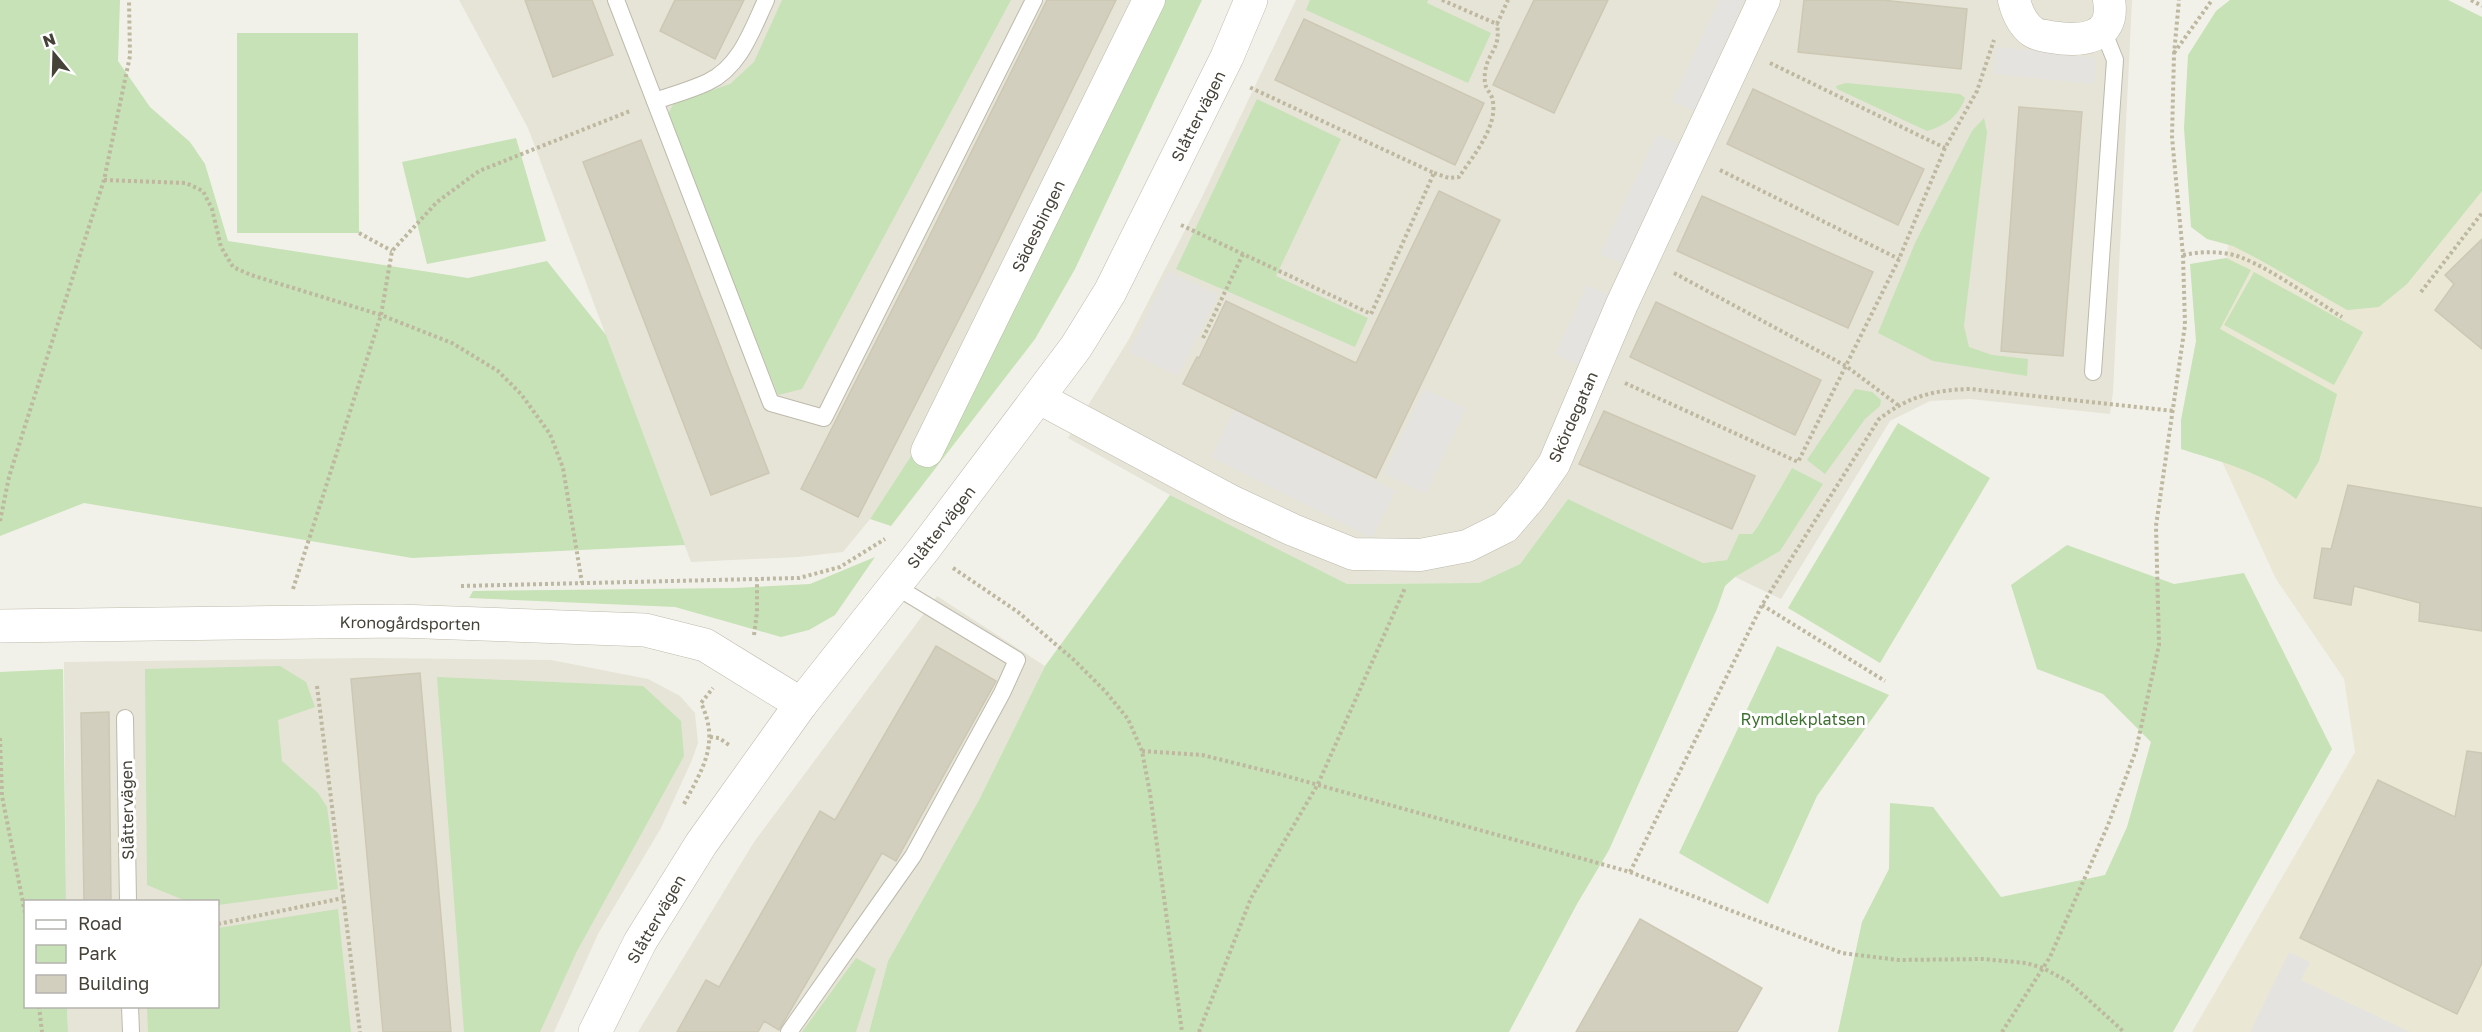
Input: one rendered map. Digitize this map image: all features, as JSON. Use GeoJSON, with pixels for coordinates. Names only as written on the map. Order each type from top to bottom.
{"type":"FeatureCollection","features":[{"type":"Feature","properties":{"kind":"street","name":"Sädesbingen"},"geometry":{"type":"LineString","coordinates":[[927,451],[1149,0]]}},
{"type":"Feature","properties":{"kind":"street","name":"Slåttervägen"},"geometry":{"type":"LineString","coordinates":[[595,1032],[640,942],[701,844],[801,704],[895,586],[1076,347],[1110,292],[1227,57],[1251,0]]}},
{"type":"Feature","properties":{"kind":"street","name":"Skördegatan"},"geometry":{"type":"LineString","coordinates":[[1039,398],[1233,502],[1293,530],[1353,554],[1420,555],[1467,546],[1505,527],[1530,498],[1554,464],[1645,256],[1764,0]]}},
{"type":"Feature","properties":{"kind":"street"},"geometry":{"type":"LineString","coordinates":[[2017,9],[2034,33],[2066,39],[2085,39],[2106,15]]}},
{"type":"Feature","properties":{"kind":"street","name":"Kronogårdsporten"},"geometry":{"type":"LineString","coordinates":[[0,627],[399,621],[645,630],[705,645],[801,704]]}},
{"type":"Feature","properties":{"kind":"lane"},"geometry":{"type":"LineString","coordinates":[[616,0],[771,402],[824,418],[1034,0]]}},
{"type":"Feature","properties":{"kind":"lane"},"geometry":{"type":"LineString","coordinates":[[655,101],[709,82],[726,70],[740,54],[766,0]]}},
{"type":"Feature","properties":{"kind":"lane"},"geometry":{"type":"LineString","coordinates":[[2093,372],[2115,60],[2106,15]]}},
{"type":"Feature","properties":{"kind":"lane"},"geometry":{"type":"LineString","coordinates":[[789,1032],[913,856],[1002,693],[1017,660],[895,586]]}},
{"type":"Feature","properties":{"kind":"lane","name":"Slåttervägen"},"geometry":{"type":"LineString","coordinates":[[125,718],[128,900]]}},
{"type":"Feature","properties":{"kind":"lane"},"geometry":{"type":"LineString","coordinates":[[130,1008],[131,1032]]}},
{"type":"Feature","properties":{"kind":"path"},"geometry":{"type":"LineString","coordinates":[[0,521],[9,477],[104,180],[130,56],[129,0]]}},
{"type":"Feature","properties":{"kind":"path"},"geometry":{"type":"LineString","coordinates":[[1442,0],[1497,24]]}},
{"type":"Feature","properties":{"kind":"path"},"geometry":{"type":"LineString","coordinates":[[1243,84],[1434,173],[1449,178],[1459,177],[1493,119],[1493,100],[1484,86],[1486,69],[1499,39],[1497,24],[1508,0]]}},
{"type":"Feature","properties":{"kind":"path"},"geometry":{"type":"LineString","coordinates":[[2002,1032],[2050,957],[2108,825],[2136,750],[2159,645],[2156,526],[2185,325],[2183,255],[2172,137],[2174,54],[2180,0]]}},
{"type":"Feature","properties":{"kind":"path"},"geometry":{"type":"LineString","coordinates":[[2174,54],[2212,0]]}},
{"type":"Feature","properties":{"kind":"path"},"geometry":{"type":"LineString","coordinates":[[2471,0],[2482,6]]}},
{"type":"Feature","properties":{"kind":"path"},"geometry":{"type":"LineString","coordinates":[[1594,370],[1798,462],[1899,259],[1944,148],[1977,91],[1997,31],[2017,9]]}},
{"type":"Feature","properties":{"kind":"path"},"geometry":{"type":"LineString","coordinates":[[1742,50],[1944,148]]}},
{"type":"Feature","properties":{"kind":"path"},"geometry":{"type":"LineString","coordinates":[[292,590],[381,315],[392,250],[437,202],[479,171],[655,101]]}},
{"type":"Feature","properties":{"kind":"path"},"geometry":{"type":"LineString","coordinates":[[1692,157],[1899,259]]}},
{"type":"Feature","properties":{"kind":"path"},"geometry":{"type":"LineString","coordinates":[[1176,223],[1371,314],[1434,173]]}},
{"type":"Feature","properties":{"kind":"path"},"geometry":{"type":"LineString","coordinates":[[104,180],[186,183],[202,191],[212,209],[221,247],[233,267],[251,275],[381,315],[452,343],[498,371],[521,394],[550,434],[563,468],[582,583]]}},
{"type":"Feature","properties":{"kind":"path"},"geometry":{"type":"LineString","coordinates":[[2421,292],[2482,213]]}},
{"type":"Feature","properties":{"kind":"path"},"geometry":{"type":"LineString","coordinates":[[359,233],[392,250]]}},
{"type":"Feature","properties":{"kind":"path"},"geometry":{"type":"LineString","coordinates":[[2183,255],[2202,252],[2231,254],[2257,265],[2342,317]]}},
{"type":"Feature","properties":{"kind":"path"},"geometry":{"type":"LineString","coordinates":[[1203,338],[1243,254]]}},
{"type":"Feature","properties":{"kind":"path"},"geometry":{"type":"LineString","coordinates":[[1645,256],[1846,366],[1898,405]]}},
{"type":"Feature","properties":{"kind":"path"},"geometry":{"type":"LineString","coordinates":[[1630,872],[1762,605],[1879,419],[1898,405],[1942,390],[1970,389],[2174,411]]}},
{"type":"Feature","properties":{"kind":"path"},"geometry":{"type":"LineString","coordinates":[[1199,1032],[1251,898],[1318,784],[1420,555]]}},
{"type":"Feature","properties":{"kind":"path"},"geometry":{"type":"LineString","coordinates":[[680,811],[704,766],[709,750],[711,733],[701,703],[735,663],[754,635],[757,579]]}},
{"type":"Feature","properties":{"kind":"path"},"geometry":{"type":"LineString","coordinates":[[1762,605],[1885,681]]}},
{"type":"Feature","properties":{"kind":"path"},"geometry":{"type":"LineString","coordinates":[[317,686],[360,1032]]}},
{"type":"Feature","properties":{"kind":"path"},"geometry":{"type":"LineString","coordinates":[[0,738],[2,796],[24,908]]}},
{"type":"Feature","properties":{"kind":"path"},"geometry":{"type":"LineString","coordinates":[[1142,751],[1202,755],[1318,784],[1630,872],[1842,953],[1898,960],[1983,959],[2026,963],[2043,968],[2069,982],[2124,1032]]}},
{"type":"Feature","properties":{"kind":"path"},"geometry":{"type":"LineString","coordinates":[[219,924],[343,898]]}},
{"type":"Feature","properties":{"kind":"path"},"geometry":{"type":"LineString","coordinates":[[39,1008],[42,1032]]}},
{"type":"Feature","properties":{"kind":"shaded area"},"geometry":{"type":"Polygon","coordinates":[[[459,0],[1162,0],[1019,290],[870,519],[843,552],[798,557],[691,562],[528,128],[459,0]]]}},
{"type":"Feature","properties":{"kind":"shaded area"},"geometry":{"type":"Polygon","coordinates":[[[1296,0],[2132,0],[2113,392],[2110,414],[1970,399],[1930,401],[1890,421],[1781,599],[1735,577],[1780,551],[1792,468],[1752,534],[1739,534],[1727,560],[1703,563],[1568,499],[1520,564],[1479,583],[1347,584],[1242,533],[1068,438],[1129,339],[1201,199],[1296,0]]]}},
{"type":"Feature","properties":{"kind":"shaded area"},"geometry":{"type":"Polygon","coordinates":[[[1719,0],[1744,0],[1694,111],[1672,101],[1719,0]]]}},
{"type":"Feature","properties":{"kind":"shaded area"},"geometry":{"type":"Polygon","coordinates":[[[2482,46],[2482,1032],[2192,1032],[2355,752],[2344,679],[2276,579],[2202,418],[2256,64],[2482,46]]]}},
{"type":"Feature","properties":{"kind":"shaded area"},"geometry":{"type":"Polygon","coordinates":[[[1997,47],[2096,58],[2094,84],[1994,74],[1997,47]]]}},
{"type":"Feature","properties":{"kind":"shaded area"},"geometry":{"type":"Polygon","coordinates":[[[1657,134],[1679,144],[1622,264],[1600,254],[1657,134]]]}},
{"type":"Feature","properties":{"kind":"shaded area"},"geometry":{"type":"Polygon","coordinates":[[[1168,271],[1218,295],[1178,376],[1129,352],[1168,271]]]}},
{"type":"Feature","properties":{"kind":"shaded area"},"geometry":{"type":"Polygon","coordinates":[[[1587,285],[1610,296],[1578,365],[1555,354],[1587,285]]]}},
{"type":"Feature","properties":{"kind":"shaded area"},"geometry":{"type":"Polygon","coordinates":[[[1424,389],[1466,408],[1426,494],[1384,474],[1424,389]]]}},
{"type":"Feature","properties":{"kind":"shaded area"},"geometry":{"type":"Polygon","coordinates":[[[1234,410],[1395,491],[1372,538],[1211,457],[1234,410]]]}},
{"type":"Feature","properties":{"kind":"shaded area"},"geometry":{"type":"Polygon","coordinates":[[[937,596],[1045,666],[979,800],[888,961],[869,1032],[638,1032],[754,842],[937,596]]]}},
{"type":"Feature","properties":{"kind":"shaded area"},"geometry":{"type":"Polygon","coordinates":[[[369,658],[551,660],[648,679],[680,696],[695,713],[698,743],[661,828],[598,934],[554,1032],[68,1032],[67,1008],[219,1008],[219,900],[66,900],[64,662],[369,658]]]}},
{"type":"Feature","properties":{"kind":"shaded area"},"geometry":{"type":"Polygon","coordinates":[[[2289,952],[2310,962],[2301,980],[2410,1032],[2250,1032],[2289,952]]]}},
{"type":"Feature","properties":{"kind":"green space"},"geometry":{"type":"Polygon","coordinates":[[[0,0],[120,0],[118,61],[150,107],[190,142],[205,164],[228,241],[468,278],[547,261],[606,335],[685,545],[412,558],[84,503],[0,536],[0,0]]]}},
{"type":"Feature","properties":{"kind":"green space"},"geometry":{"type":"Polygon","coordinates":[[[782,0],[1011,0],[802,389],[778,395],[668,120],[674,103],[730,84],[754,62],[782,0]]]}},
{"type":"Feature","properties":{"kind":"green space"},"geometry":{"type":"Polygon","coordinates":[[[1162,0],[1202,0],[1075,269],[1035,339],[891,526],[870,519],[1019,290],[1162,0]]]}},
{"type":"Feature","properties":{"kind":"green space"},"geometry":{"type":"Polygon","coordinates":[[[1310,0],[1428,0],[1427,3],[1491,33],[1468,83],[1306,10],[1310,0]]]}},
{"type":"Feature","properties":{"kind":"green space"},"geometry":{"type":"Polygon","coordinates":[[[2230,0],[2448,0],[2482,17],[2482,191],[2407,284],[2379,307],[2347,310],[2260,260],[2233,246],[2207,239],[2191,227],[2184,128],[2188,55],[2216,11],[2230,0]]]}},
{"type":"Feature","properties":{"kind":"green space"},"geometry":{"type":"Polygon","coordinates":[[[237,33],[358,33],[359,233],[237,233],[237,33]]]}},
{"type":"Feature","properties":{"kind":"green space"},"geometry":{"type":"Polygon","coordinates":[[[1846,83],[1960,94],[1965,98],[1959,110],[1950,119],[1927,131],[1837,89],[1836,86],[1846,83]]]}},
{"type":"Feature","properties":{"kind":"green space"},"geometry":{"type":"Polygon","coordinates":[[[1257,99],[1341,139],[1276,276],[1368,318],[1355,347],[1176,269],[1257,99]]]}},
{"type":"Feature","properties":{"kind":"green space"},"geometry":{"type":"Polygon","coordinates":[[[1984,118],[1987,132],[1964,326],[1969,347],[1992,355],[2028,359],[2027,376],[1933,361],[1878,333],[1916,241],[1972,131],[1984,118]]]}},
{"type":"Feature","properties":{"kind":"green space"},"geometry":{"type":"Polygon","coordinates":[[[516,138],[546,241],[427,264],[402,162],[516,138]]]}},
{"type":"Feature","properties":{"kind":"green space"},"geometry":{"type":"Polygon","coordinates":[[[2226,258],[2251,270],[2220,329],[2337,394],[2319,461],[2296,499],[2255,475],[2181,449],[2181,420],[2196,341],[2190,264],[2226,258]]]}},
{"type":"Feature","properties":{"kind":"green space"},"geometry":{"type":"Polygon","coordinates":[[[2254,272],[2363,332],[2334,385],[2224,325],[2254,272]]]}},
{"type":"Feature","properties":{"kind":"green space"},"geometry":{"type":"Polygon","coordinates":[[[1855,389],[1872,392],[1881,400],[1880,406],[1865,419],[1825,474],[1807,460],[1855,389]]]}},
{"type":"Feature","properties":{"kind":"green space"},"geometry":{"type":"Polygon","coordinates":[[[1898,423],[1990,478],[1880,663],[1788,608],[1898,423]]]}},
{"type":"Feature","properties":{"kind":"green space"},"geometry":{"type":"Polygon","coordinates":[[[1792,468],[1823,484],[1780,551],[1735,577],[1725,586],[1717,609],[1609,850],[1577,904],[1509,1032],[869,1032],[888,961],[979,800],[1045,666],[1170,495],[1347,584],[1479,583],[1520,564],[1568,499],[1703,563],[1727,560],[1739,534],[1752,534],[1758,526],[1792,468]]]}},
{"type":"Feature","properties":{"kind":"green space"},"geometry":{"type":"Polygon","coordinates":[[[2067,545],[2174,584],[2244,573],[2332,749],[2173,1032],[1838,1032],[1862,922],[1889,869],[1890,803],[1933,807],[2001,897],[2105,875],[2127,827],[2151,742],[2103,694],[2037,669],[2011,585],[2067,545]]]}},
{"type":"Feature","properties":{"kind":"green space"},"geometry":{"type":"Polygon","coordinates":[[[875,557],[835,615],[809,630],[781,637],[675,607],[469,598],[473,591],[735,588],[810,584],[875,557]]]}},
{"type":"Feature","properties":{"kind":"green space","name":"Rymdlekplatsen"},"geometry":{"type":"Polygon","coordinates":[[[1777,646],[1889,695],[1817,796],[1768,904],[1679,853],[1777,646]]]}},
{"type":"Feature","properties":{"kind":"green space"},"geometry":{"type":"Polygon","coordinates":[[[280,666],[306,682],[315,707],[278,720],[282,761],[318,793],[327,807],[338,889],[219,905],[219,900],[184,900],[147,885],[145,669],[280,666]]]}},
{"type":"Feature","properties":{"kind":"green space"},"geometry":{"type":"Polygon","coordinates":[[[63,669],[66,900],[24,900],[24,1008],[67,1008],[68,1032],[0,1032],[0,672],[63,669]]]}},
{"type":"Feature","properties":{"kind":"green space"},"geometry":{"type":"Polygon","coordinates":[[[437,677],[643,686],[681,721],[684,756],[576,953],[540,1032],[464,1032],[437,677]]]}},
{"type":"Feature","properties":{"kind":"green space"},"geometry":{"type":"Polygon","coordinates":[[[338,909],[351,1032],[148,1032],[147,1008],[219,1008],[219,928],[338,909]]]}},
{"type":"Feature","properties":{"kind":"green space"},"geometry":{"type":"Polygon","coordinates":[[[856,958],[876,969],[856,1032],[802,1032],[856,958]]]}},
{"type":"Feature","properties":{"kind":"building"},"geometry":{"type":"Polygon","coordinates":[[[525,0],[592,0],[613,55],[553,77],[525,0]]]}},
{"type":"Feature","properties":{"kind":"building"},"geometry":{"type":"Polygon","coordinates":[[[675,0],[744,0],[715,59],[660,31],[675,0]]]}},
{"type":"Feature","properties":{"kind":"building"},"geometry":{"type":"Polygon","coordinates":[[[1047,0],[1116,0],[978,282],[858,517],[801,489],[1047,0]]]}},
{"type":"Feature","properties":{"kind":"building"},"geometry":{"type":"Polygon","coordinates":[[[1534,0],[1608,0],[1554,113],[1493,85],[1534,0]]]}},
{"type":"Feature","properties":{"kind":"building"},"geometry":{"type":"Polygon","coordinates":[[[1804,0],[1882,0],[1967,9],[1961,69],[1798,52],[1804,0]]]}},
{"type":"Feature","properties":{"kind":"building"},"geometry":{"type":"Polygon","coordinates":[[[1304,19],[1484,103],[1455,165],[1275,80],[1304,19]]]}},
{"type":"Feature","properties":{"kind":"building"},"geometry":{"type":"Polygon","coordinates":[[[1753,89],[1924,169],[1898,225],[1727,144],[1753,89]]]}},
{"type":"Feature","properties":{"kind":"building"},"geometry":{"type":"Polygon","coordinates":[[[2019,107],[2082,112],[2063,356],[2001,351],[2019,107]]]}},
{"type":"Feature","properties":{"kind":"building"},"geometry":{"type":"Polygon","coordinates":[[[641,140],[769,473],[711,495],[583,162],[641,140]]]}},
{"type":"Feature","properties":{"kind":"building"},"geometry":{"type":"Polygon","coordinates":[[[1439,191],[1500,220],[1376,478],[1183,384],[1197,357],[1199,358],[1226,301],[1356,363],[1439,191]]]}},
{"type":"Feature","properties":{"kind":"building"},"geometry":{"type":"Polygon","coordinates":[[[1702,196],[1873,272],[1848,328],[1677,251],[1702,196]]]}},
{"type":"Feature","properties":{"kind":"building"},"geometry":{"type":"Polygon","coordinates":[[[2482,239],[2482,349],[2435,310],[2454,284],[2445,275],[2482,239]]]}},
{"type":"Feature","properties":{"kind":"building"},"geometry":{"type":"Polygon","coordinates":[[[1656,302],[1821,380],[1795,435],[1630,357],[1656,302]]]}},
{"type":"Feature","properties":{"kind":"building"},"geometry":{"type":"Polygon","coordinates":[[[1604,411],[1755,476],[1732,529],[1579,464],[1604,411]]]}},
{"type":"Feature","properties":{"kind":"building"},"geometry":{"type":"Polygon","coordinates":[[[2348,485],[2482,508],[2482,631],[2419,621],[2420,603],[2354,586],[2351,605],[2314,598],[2322,548],[2331,549],[2348,485]]]}},
{"type":"Feature","properties":{"kind":"building"},"geometry":{"type":"Polygon","coordinates":[[[936,646],[996,681],[896,861],[882,853],[779,1030],[764,1021],[758,1032],[677,1032],[706,980],[719,987],[820,811],[835,820],[936,646]]]}},
{"type":"Feature","properties":{"kind":"building"},"geometry":{"type":"Polygon","coordinates":[[[420,673],[451,1032],[383,1032],[351,679],[420,673]]]}},
{"type":"Feature","properties":{"kind":"building"},"geometry":{"type":"Polygon","coordinates":[[[109,712],[111,900],[84,900],[81,713],[109,712]]]}},
{"type":"Feature","properties":{"kind":"building"},"geometry":{"type":"Polygon","coordinates":[[[2467,751],[2482,753],[2482,963],[2457,1014],[2300,938],[2378,780],[2455,817],[2467,751]]]}},
{"type":"Feature","properties":{"kind":"building"},"geometry":{"type":"Polygon","coordinates":[[[1640,919],[1762,988],[1737,1032],[1576,1032],[1640,919]]]}}]}
